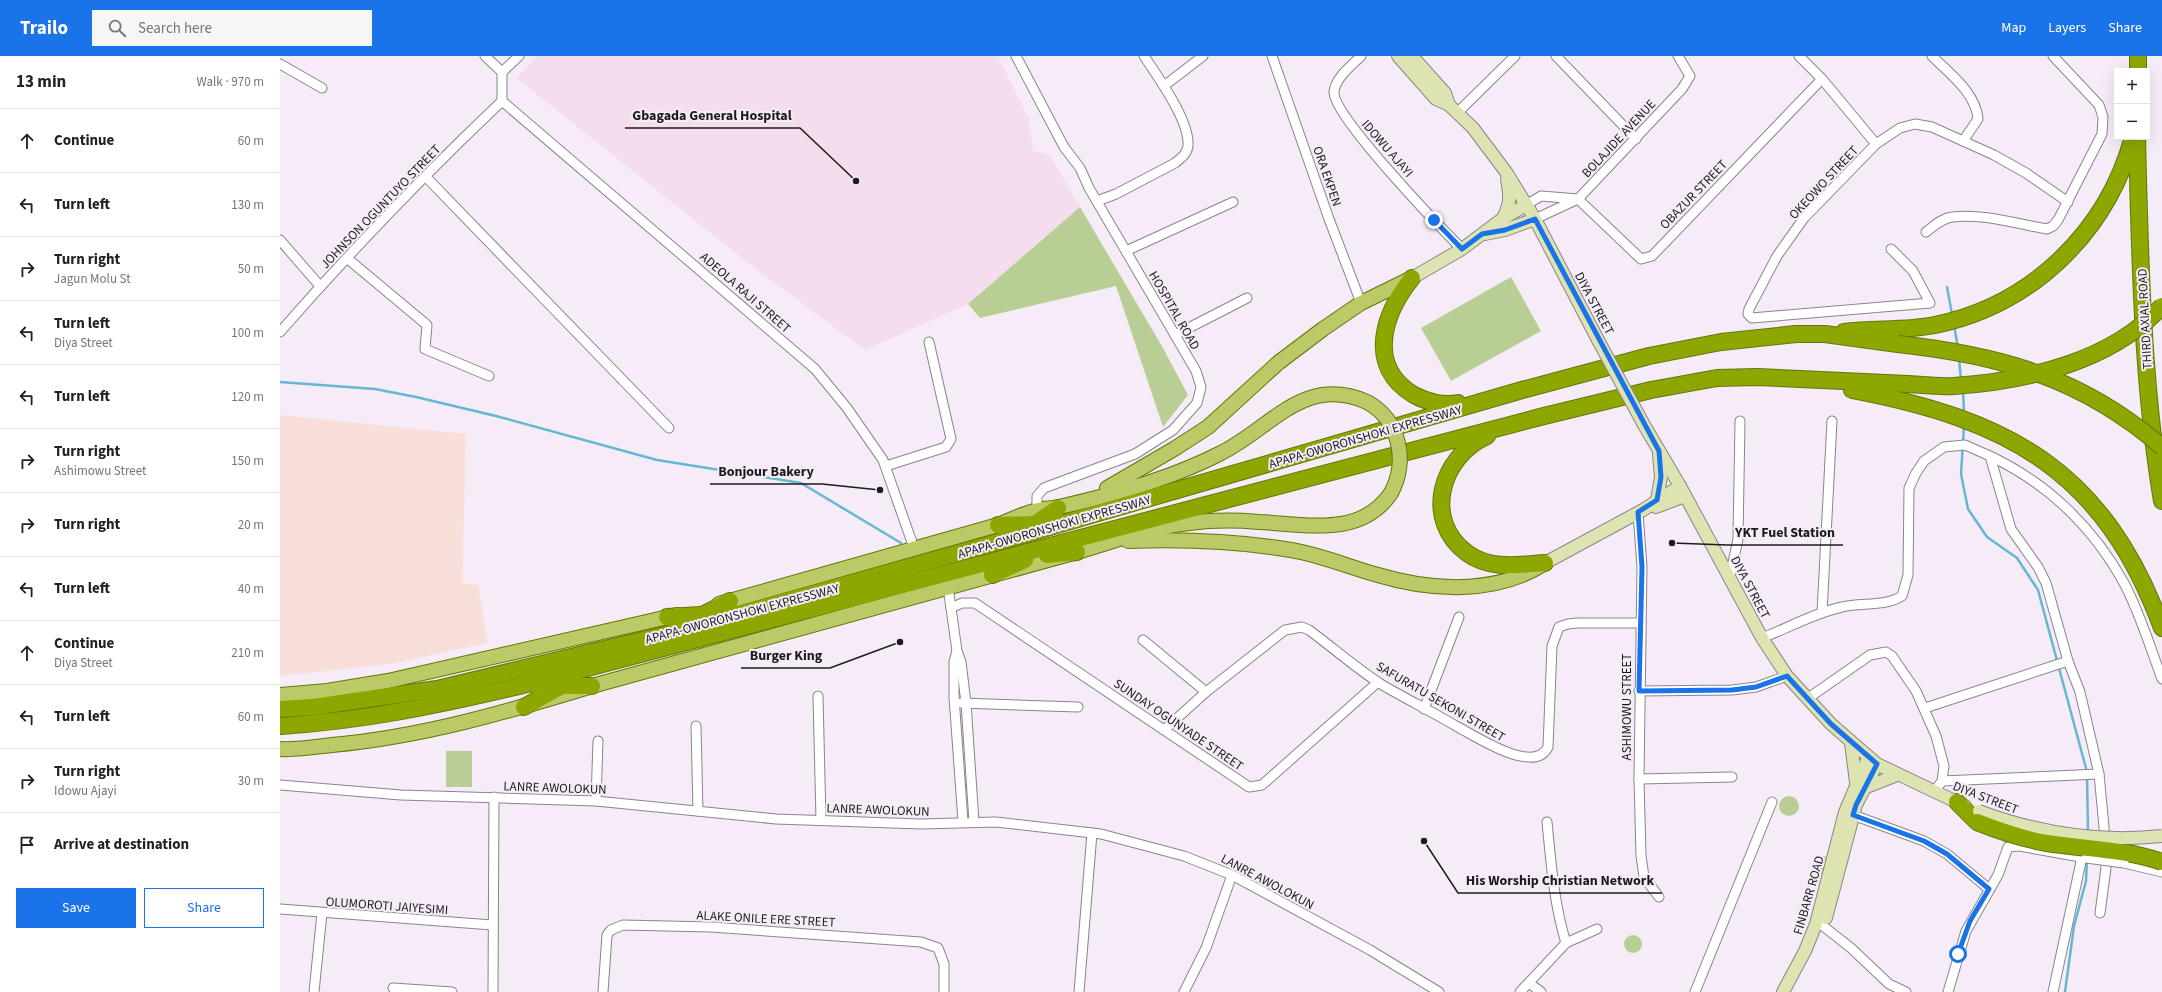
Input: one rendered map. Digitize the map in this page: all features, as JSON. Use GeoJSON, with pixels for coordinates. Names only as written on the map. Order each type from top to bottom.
{"type":"FeatureCollection","features":[{"type":"Feature","properties":{"kind":"highway"},"geometry":{"type":"LineString","coordinates":[[2138,56],[2138,68]]}},
{"type":"Feature","properties":{"kind":"highway"},"geometry":{"type":"LineString","coordinates":[[1825,334],[1863,329],[1913,328],[1934,325],[1975,314],[1995,306],[2021,291],[2061,260],[2083,236],[2106,204],[2132,140]]}},
{"type":"Feature","properties":{"kind":"highway","name":"THIRD AXIAL ROAD"},"geometry":{"type":"LineString","coordinates":[[2137,140],[2146,361],[2157,470],[2162,501]]}},
{"type":"Feature","properties":{"kind":"highway"},"geometry":{"type":"LineString","coordinates":[[1412,278],[1401,292],[1388,316],[1383,342],[1388,367],[1395,379],[1407,391],[1420,398],[1451,405],[1522,390]]}},
{"type":"Feature","properties":{"kind":"highway"},"geometry":{"type":"LineString","coordinates":[[1800,380],[1952,386],[2020,378],[2052,369],[2113,344],[2138,328],[2162,306]]}},
{"type":"Feature","properties":{"kind":"highway","name":"APAPA-OWORONSHOKI EXPRESSWAY"},"geometry":{"type":"LineString","coordinates":[[280,709],[320,706],[437,689],[668,634],[733,608],[1006,540],[1522,390],[1649,356],[1722,342],[1796,334],[1825,334]]}},
{"type":"Feature","properties":{"kind":"highway"},"geometry":{"type":"LineString","coordinates":[[1825,334],[1952,351],[2034,370],[2077,390],[2119,414],[2162,447]]}},
{"type":"Feature","properties":{"kind":"highway","name":"APAPA-OWORONSHOKI EXPRESSWAY"},"geometry":{"type":"LineString","coordinates":[[280,726],[318,724],[385,715],[519,686],[1072,547],[1540,417],[1680,383],[1717,378],[1757,377],[1800,380]]}},
{"type":"Feature","properties":{"kind":"highway"},"geometry":{"type":"LineString","coordinates":[[1800,380],[1871,393],[1978,424],[2029,450],[2058,469],[2100,514],[2134,564],[2162,628]]}},
{"type":"Feature","properties":{"kind":"highway"},"geometry":{"type":"LineString","coordinates":[[1540,417],[1486,437],[1463,452],[1454,462],[1448,474],[1442,499],[1442,512],[1450,534],[1457,544],[1478,559],[1503,566],[1545,563]]}},
{"type":"Feature","properties":{"kind":"highway"},"geometry":{"type":"LineString","coordinates":[[998,525],[1036,517],[1058,508]]}},
{"type":"Feature","properties":{"kind":"highway"},"geometry":{"type":"LineString","coordinates":[[1006,540],[1036,517],[1066,522]]}},
{"type":"Feature","properties":{"kind":"highway"},"geometry":{"type":"LineString","coordinates":[[990,568],[1072,547]]}},
{"type":"Feature","properties":{"kind":"highway"},"geometry":{"type":"LineString","coordinates":[[667,617],[699,615],[733,608]]}},
{"type":"Feature","properties":{"kind":"highway"},"geometry":{"type":"LineString","coordinates":[[668,634],[699,615]]}},
{"type":"Feature","properties":{"kind":"highway"},"geometry":{"type":"LineString","coordinates":[[524,707],[560,687],[586,669]]}},
{"type":"Feature","properties":{"kind":"highway"},"geometry":{"type":"LineString","coordinates":[[519,686],[592,686]]}},
{"type":"Feature","properties":{"kind":"highway"},"geometry":{"type":"LineString","coordinates":[[1957,802],[1978,817],[2016,836],[2046,843],[2118,851],[2162,862]]}},
{"type":"Feature","properties":{"kind":"main road","name":"DIYA STREET"},"geometry":{"type":"LineString","coordinates":[[1398,56],[1436,99],[1453,109],[1473,128],[1506,172],[1535,219],[1644,425],[1683,491],[1762,638],[1787,676],[1807,699],[1851,743],[1873,761],[1897,775],[1957,802]]}},
{"type":"Feature","properties":{"kind":"main road","name":"DIYA STREET"},"geometry":{"type":"LineString","coordinates":[[1412,56],[1445,93],[1453,109]]}},
{"type":"Feature","properties":{"kind":"main road"},"geometry":{"type":"LineString","coordinates":[[1502,219],[1509,207],[1510,195],[1506,172]]}},
{"type":"Feature","properties":{"kind":"main road"},"geometry":{"type":"LineString","coordinates":[[1087,499],[1133,474],[1208,427],[1278,363],[1361,303],[1412,278],[1462,249],[1502,219],[1526,205]]}},
{"type":"Feature","properties":{"kind":"main road"},"geometry":{"type":"LineString","coordinates":[[1482,234],[1505,230],[1535,219]]}},
{"type":"Feature","properties":{"kind":"main road"},"geometry":{"type":"LineString","coordinates":[[1087,499],[1144,484],[1194,466],[1240,443],[1284,410],[1314,396],[1328,394],[1342,395],[1367,402],[1385,415],[1398,440],[1400,458],[1398,477],[1391,493],[1378,509],[1370,514],[1338,525],[1323,526],[1257,521],[1189,523],[1134,533],[1110,542]]}},
{"type":"Feature","properties":{"kind":"main road"},"geometry":{"type":"LineString","coordinates":[[1657,500],[1661,477],[1659,451]]}},
{"type":"Feature","properties":{"kind":"main road"},"geometry":{"type":"LineString","coordinates":[[1110,542],[1206,540],[1252,544],[1292,550],[1338,562],[1378,576],[1419,585],[1450,587],[1482,586],[1533,571],[1641,511],[1683,491]]}},
{"type":"Feature","properties":{"kind":"main road"},"geometry":{"type":"LineString","coordinates":[[1641,511],[1657,500],[1683,491]]}},
{"type":"Feature","properties":{"kind":"main road","name":"APAPA-OWORONSHOKI EXPRESSWAY"},"geometry":{"type":"LineString","coordinates":[[1058,508],[1087,499]]}},
{"type":"Feature","properties":{"kind":"main road","name":"APAPA-OWORONSHOKI EXPRESSWAY"},"geometry":{"type":"LineString","coordinates":[[280,695],[327,691],[388,681],[667,617],[733,608],[914,548],[998,525]]}},
{"type":"Feature","properties":{"kind":"main road","name":"APAPA-OWORONSHOKI EXPRESSWAY"},"geometry":{"type":"LineString","coordinates":[[1072,547],[1110,542]]}},
{"type":"Feature","properties":{"kind":"main road","name":"APAPA-OWORONSHOKI EXPRESSWAY"},"geometry":{"type":"LineString","coordinates":[[280,749],[358,743],[427,731],[524,707],[592,686],[948,588],[990,568]]}},
{"type":"Feature","properties":{"kind":"main road"},"geometry":{"type":"LineString","coordinates":[[1851,743],[1860,785]]}},
{"type":"Feature","properties":{"kind":"main road"},"geometry":{"type":"LineString","coordinates":[[1853,807],[1860,785],[1873,761]]}},
{"type":"Feature","properties":{"kind":"main road"},"geometry":{"type":"LineString","coordinates":[[1860,785],[1897,775]]}},
{"type":"Feature","properties":{"kind":"main road","name":"FINBARR ROAD"},"geometry":{"type":"LineString","coordinates":[[1792,992],[1812,954],[1823,926],[1853,807]]}},
{"type":"Feature","properties":{"kind":"main road","name":"FINBARR ROAD"},"geometry":{"type":"LineString","coordinates":[[1783,992],[1805,951],[1816,924],[1853,807]]}},
{"type":"Feature","properties":{"kind":"main road","name":"DIYA STREET"},"geometry":{"type":"LineString","coordinates":[[1978,817],[2070,835],[2123,838],[2162,836]]}},
{"type":"Feature","properties":{"kind":"street"},"geometry":{"type":"LineString","coordinates":[[485,56],[502,72]]}},
{"type":"Feature","properties":{"kind":"street"},"geometry":{"type":"LineString","coordinates":[[502,101],[502,72],[518,56]]}},
{"type":"Feature","properties":{"kind":"street","name":"HOSPITAL ROAD"},"geometry":{"type":"LineString","coordinates":[[1016,56],[1064,147],[1080,168],[1097,201],[1200,381],[1200,395],[1189,414],[1173,430],[1135,454],[1044,488],[1037,496],[1036,517]]}},
{"type":"Feature","properties":{"kind":"street"},"geometry":{"type":"LineString","coordinates":[[1097,201],[1116,194],[1175,163],[1183,157],[1188,147],[1187,131],[1164,86],[1144,56]]}},
{"type":"Feature","properties":{"kind":"street"},"geometry":{"type":"LineString","coordinates":[[1164,86],[1203,56]]}},
{"type":"Feature","properties":{"kind":"street","name":"ORA EKPEN"},"geometry":{"type":"LineString","coordinates":[[1272,56],[1329,220],[1361,303]]}},
{"type":"Feature","properties":{"kind":"street","name":"IDOWU AJAYI"},"geometry":{"type":"LineString","coordinates":[[1361,56],[1339,80],[1334,94],[1337,103],[1355,132],[1462,249]]}},
{"type":"Feature","properties":{"kind":"street"},"geometry":{"type":"LineString","coordinates":[[1453,109],[1514,56]]}},
{"type":"Feature","properties":{"kind":"street"},"geometry":{"type":"LineString","coordinates":[[1556,56],[1636,140]]}},
{"type":"Feature","properties":{"kind":"street","name":"BOLAJIDE AVENUE"},"geometry":{"type":"LineString","coordinates":[[1535,219],[1578,199],[1636,140],[1682,89],[1690,76],[1678,56]]}},
{"type":"Feature","properties":{"kind":"street"},"geometry":{"type":"LineString","coordinates":[[1799,56],[1822,79],[1876,144]]}},
{"type":"Feature","properties":{"kind":"street"},"geometry":{"type":"LineString","coordinates":[[1932,56],[1972,98],[1977,108],[1978,119],[1963,141]]}},
{"type":"Feature","properties":{"kind":"street"},"geometry":{"type":"LineString","coordinates":[[1926,232],[1938,222],[1952,217],[1976,217],[2047,229],[2053,226],[2058,220],[2102,134],[2103,117],[2099,105],[2053,56]]}},
{"type":"Feature","properties":{"kind":"street"},"geometry":{"type":"LineString","coordinates":[[280,64],[322,88]]}},
{"type":"Feature","properties":{"kind":"street","name":"OBAZUR STREET"},"geometry":{"type":"LineString","coordinates":[[1578,199],[1641,259],[1652,256],[1822,79]]}},
{"type":"Feature","properties":{"kind":"street","name":"JOHNSON OGUNTUYO STREET"},"geometry":{"type":"LineString","coordinates":[[280,332],[320,286],[502,101]]}},
{"type":"Feature","properties":{"kind":"street","name":"ADEOLA RAJI STREET"},"geometry":{"type":"LineString","coordinates":[[502,101],[815,369],[847,408],[886,466],[914,548]]}},
{"type":"Feature","properties":{"kind":"street","name":"OKEOWO STREET"},"geometry":{"type":"LineString","coordinates":[[1891,249],[1912,271],[1930,303],[1752,318],[1748,314],[1749,309],[1777,256],[1804,218],[1876,144],[1900,128],[1915,124],[1932,127],[1994,155],[2026,173],[2068,202]]}},
{"type":"Feature","properties":{"kind":"street"},"geometry":{"type":"LineString","coordinates":[[426,177],[669,428]]}},
{"type":"Feature","properties":{"kind":"street"},"geometry":{"type":"LineString","coordinates":[[1526,205],[1541,196],[1578,199]]}},
{"type":"Feature","properties":{"kind":"street"},"geometry":{"type":"LineString","coordinates":[[1126,251],[1233,202]]}},
{"type":"Feature","properties":{"kind":"street"},"geometry":{"type":"LineString","coordinates":[[280,240],[320,286]]}},
{"type":"Feature","properties":{"kind":"street"},"geometry":{"type":"LineString","coordinates":[[348,258],[427,325],[425,349],[489,376]]}},
{"type":"Feature","properties":{"kind":"street"},"geometry":{"type":"LineString","coordinates":[[1175,335],[1247,298]]}},
{"type":"Feature","properties":{"kind":"street"},"geometry":{"type":"LineString","coordinates":[[886,466],[946,447],[950,444],[951,439],[929,342]]}},
{"type":"Feature","properties":{"kind":"street"},"geometry":{"type":"LineString","coordinates":[[1730,577],[1738,539],[1740,421]]}},
{"type":"Feature","properties":{"kind":"street"},"geometry":{"type":"LineString","coordinates":[[1822,613],[1832,421]]}},
{"type":"Feature","properties":{"kind":"street"},"geometry":{"type":"LineString","coordinates":[[1762,638],[1822,613],[1842,607],[1889,602],[1902,596],[1908,575],[1909,488],[1924,461],[1944,447],[1965,445],[2016,468],[2060,500],[2097,542],[2124,584],[2135,607],[2162,679]]}},
{"type":"Feature","properties":{"kind":"street"},"geometry":{"type":"LineString","coordinates":[[1990,456],[2011,529],[2038,567],[2046,583],[2065,662],[2080,692],[2091,774],[2104,827],[2106,868],[2100,913]]}},
{"type":"Feature","properties":{"kind":"street","name":"ASHIMOWU STREET"},"geometry":{"type":"LineString","coordinates":[[1641,511],[1642,567],[1639,691],[1641,856],[1644,877],[1659,897]]}},
{"type":"Feature","properties":{"kind":"street"},"geometry":{"type":"LineString","coordinates":[[948,588],[957,651],[961,662],[966,703],[974,822]]}},
{"type":"Feature","properties":{"kind":"street","name":"SUNDAY OGUNYADE STREET"},"geometry":{"type":"LineString","coordinates":[[951,608],[962,603],[975,603],[1249,787],[1262,785],[1378,682]]}},
{"type":"Feature","properties":{"kind":"street"},"geometry":{"type":"LineString","coordinates":[[1424,709],[1459,617]]}},
{"type":"Feature","properties":{"kind":"street","name":"SAFURATU SEKONI STREET"},"geometry":{"type":"LineString","coordinates":[[1164,730],[1206,692],[1285,630],[1293,628],[1309,630],[1378,682],[1503,752],[1539,756],[1546,751],[1548,747],[1552,646],[1560,627],[1577,623],[1640,623]]}},
{"type":"Feature","properties":{"kind":"street"},"geometry":{"type":"LineString","coordinates":[[1143,640],[1206,692]]}},
{"type":"Feature","properties":{"kind":"street"},"geometry":{"type":"LineString","coordinates":[[957,651],[954,662],[954,702],[963,821]]}},
{"type":"Feature","properties":{"kind":"street"},"geometry":{"type":"LineString","coordinates":[[1807,699],[1870,656],[1886,652],[1892,656],[1916,691],[1925,708],[1940,751],[1944,766],[1942,781],[1934,792]]}},
{"type":"Feature","properties":{"kind":"street"},"geometry":{"type":"LineString","coordinates":[[1925,708],[2065,662]]}},
{"type":"Feature","properties":{"kind":"street"},"geometry":{"type":"LineString","coordinates":[[1639,691],[1732,690],[1756,687],[1787,676]]}},
{"type":"Feature","properties":{"kind":"street"},"geometry":{"type":"LineString","coordinates":[[818,696],[821,820]]}},
{"type":"Feature","properties":{"kind":"street"},"geometry":{"type":"LineString","coordinates":[[954,702],[1078,707]]}},
{"type":"Feature","properties":{"kind":"street"},"geometry":{"type":"LineString","coordinates":[[696,726],[698,811]]}},
{"type":"Feature","properties":{"kind":"street"},"geometry":{"type":"LineString","coordinates":[[596,801],[598,741]]}},
{"type":"Feature","properties":{"kind":"street"},"geometry":{"type":"LineString","coordinates":[[1942,781],[2091,774]]}},
{"type":"Feature","properties":{"kind":"street"},"geometry":{"type":"LineString","coordinates":[[1639,779],[1732,777]]}},
{"type":"Feature","properties":{"kind":"street","name":"LANRE AWOLOKUN"},"geometry":{"type":"LineString","coordinates":[[280,785],[401,795],[596,801],[776,819],[921,824],[963,821],[1017,823],[1092,833],[1184,856],[1232,875],[1370,950],[1439,992]]}},
{"type":"Feature","properties":{"kind":"street"},"geometry":{"type":"LineString","coordinates":[[493,992],[492,925],[494,797]]}},
{"type":"Feature","properties":{"kind":"street"},"geometry":{"type":"LineString","coordinates":[[1694,992],[1772,802]]}},
{"type":"Feature","properties":{"kind":"street"},"geometry":{"type":"LineString","coordinates":[[1853,807],[1924,841],[1947,854],[1989,889]]}},
{"type":"Feature","properties":{"kind":"street"},"geometry":{"type":"LineString","coordinates":[[1547,822],[1553,891],[1558,919],[1566,944]]}},
{"type":"Feature","properties":{"kind":"street"},"geometry":{"type":"LineString","coordinates":[[1078,992],[1092,833]]}},
{"type":"Feature","properties":{"kind":"street"},"geometry":{"type":"LineString","coordinates":[[1948,992],[1966,931],[1998,875],[2008,846],[2011,845],[2084,858],[2124,863],[2162,872]]}},
{"type":"Feature","properties":{"kind":"street"},"geometry":{"type":"LineString","coordinates":[[2053,992],[2084,858]]}},
{"type":"Feature","properties":{"kind":"street"},"geometry":{"type":"LineString","coordinates":[[1184,992],[1206,948],[1232,875]]}},
{"type":"Feature","properties":{"kind":"street","name":"OLUMOROTI JAIYESIMI"},"geometry":{"type":"LineString","coordinates":[[280,910],[492,925]]}},
{"type":"Feature","properties":{"kind":"street"},"geometry":{"type":"LineString","coordinates":[[314,992],[322,913]]}},
{"type":"Feature","properties":{"kind":"street","name":"ALAKE ONILE ERE STREET"},"geometry":{"type":"LineString","coordinates":[[603,992],[607,935],[611,930],[623,925],[711,927],[920,942],[938,948],[942,955],[944,992]]}},
{"type":"Feature","properties":{"kind":"street"},"geometry":{"type":"LineString","coordinates":[[1823,926],[1851,948],[1888,988],[1906,992]]}},
{"type":"Feature","properties":{"kind":"street"},"geometry":{"type":"LineString","coordinates":[[1520,992],[1566,944],[1597,929]]}},
{"type":"Feature","properties":{"kind":"street"},"geometry":{"type":"LineString","coordinates":[[1529,982],[1541,992]]}},
{"type":"Feature","properties":{"kind":"street"},"geometry":{"type":"LineString","coordinates":[[393,988],[452,992]]}},
{"type":"Feature","properties":{"kind":"shaded area"},"geometry":{"type":"Polygon","coordinates":[[[537,56],[998,56],[1029,119],[1033,151],[1050,155],[1080,207],[968,304],[865,350],[752,266],[516,78],[537,56]]]}},
{"type":"Feature","properties":{"kind":"shaded area"},"geometry":{"type":"Polygon","coordinates":[[[280,415],[466,434],[462,583],[478,585],[488,643],[390,664],[280,676],[280,415]]]}},
{"type":"Feature","properties":{"kind":"green space"},"geometry":{"type":"Polygon","coordinates":[[[1080,207],[1163,348],[1188,395],[1163,427],[1116,286],[980,318],[968,304],[1080,207]]]}},
{"type":"Feature","properties":{"kind":"green space"},"geometry":{"type":"Polygon","coordinates":[[[1511,277],[1541,331],[1451,381],[1421,328],[1511,277]]]}},
{"type":"Feature","properties":{"kind":"green space"},"geometry":{"type":"Polygon","coordinates":[[[446,751],[472,751],[472,787],[446,787],[446,751]]]}},
{"type":"Feature","properties":{"kind":"green space"},"geometry":{"type":"Polygon","coordinates":[[[1785,796],[1793,796],[1799,802],[1799,810],[1793,816],[1785,816],[1779,810],[1779,802],[1785,796]]]}},
{"type":"Feature","properties":{"kind":"green space"},"geometry":{"type":"Polygon","coordinates":[[[1818,856],[1824,856],[1829,859],[1823,874],[1816,872],[1813,867],[1813,862],[1818,856]]]}},
{"type":"Feature","properties":{"kind":"green space"},"geometry":{"type":"Polygon","coordinates":[[[1633,935],[1639,938],[1642,944],[1639,950],[1633,953],[1627,950],[1624,944],[1627,938],[1633,935]]]}},
{"type":"Feature","properties":{"kind":"waterway"},"geometry":{"type":"LineString","coordinates":[[1947,287],[1952,314]]}},
{"type":"Feature","properties":{"kind":"waterway"},"geometry":{"type":"LineString","coordinates":[[1954,325],[1958,348]]}},
{"type":"Feature","properties":{"kind":"waterway"},"geometry":{"type":"LineString","coordinates":[[1959,359],[1961,380]]}},
{"type":"Feature","properties":{"kind":"waterway"},"geometry":{"type":"LineString","coordinates":[[280,382],[375,389],[496,416],[657,460],[801,483],[901,543]]}},
{"type":"Feature","properties":{"kind":"waterway"},"geometry":{"type":"LineString","coordinates":[[1963,391],[1964,413]]}},
{"type":"Feature","properties":{"kind":"waterway"},"geometry":{"type":"LineString","coordinates":[[1964,426],[1961,474],[1968,509],[1987,537],[2017,558],[2038,590],[2087,772]]}},
{"type":"Feature","properties":{"kind":"waterway"},"geometry":{"type":"LineString","coordinates":[[2087,777],[2088,832]]}},
{"type":"Feature","properties":{"kind":"waterway"},"geometry":{"type":"LineString","coordinates":[[2065,992],[2074,926],[2086,881],[2087,859]]}},
{"type":"Feature","properties":{"kind":"place","name":"Gbagada General Hospital"},"geometry":{"type":"Point","coordinates":[856,181]}},
{"type":"Feature","properties":{"kind":"place","name":"Bonjour Bakery"},"geometry":{"type":"Point","coordinates":[880,490]}},
{"type":"Feature","properties":{"kind":"place","name":"YKT Fuel Station"},"geometry":{"type":"Point","coordinates":[1672,543]}},
{"type":"Feature","properties":{"kind":"place","name":"Burger King"},"geometry":{"type":"Point","coordinates":[900,642]}},
{"type":"Feature","properties":{"kind":"place","name":"His Worship Christian Network"},"geometry":{"type":"Point","coordinates":[1424,841]}},
{"type":"Feature","properties":{"kind":"route"},"geometry":{"type":"LineString","coordinates":[[1434,220],[1462,249],[1482,234],[1505,230],[1535,219],[1598,340],[1659,451],[1661,477],[1657,500],[1638,512],[1642,567],[1639,691],[1711,692],[1732,690],[1756,687],[1787,676],[1831,724],[1868,758],[1877,764],[1856,805],[1853,815],[1924,841],[1947,854],[1989,889],[1970,921],[1958,954]]}}]}
